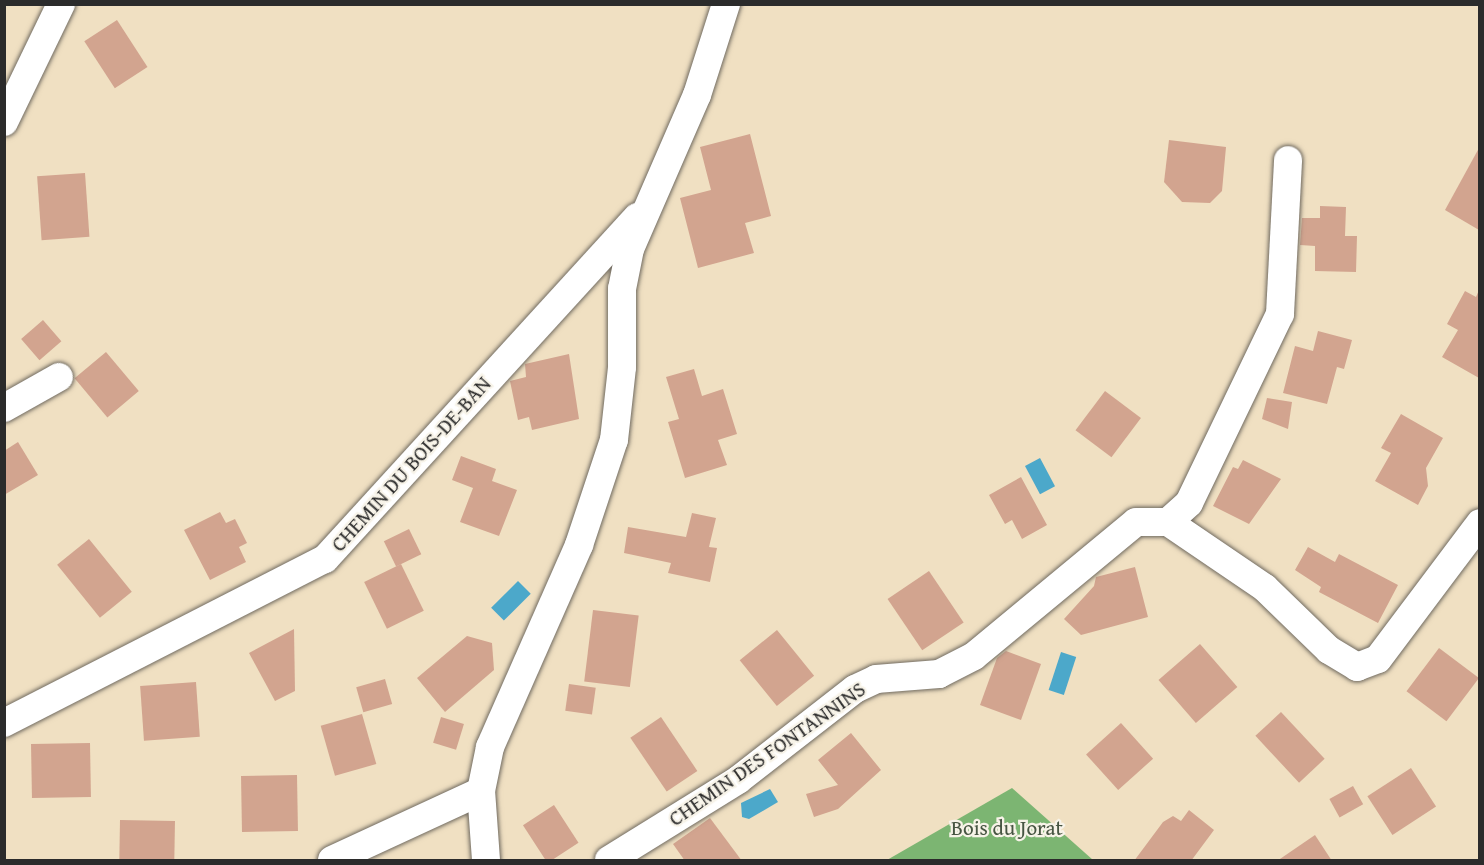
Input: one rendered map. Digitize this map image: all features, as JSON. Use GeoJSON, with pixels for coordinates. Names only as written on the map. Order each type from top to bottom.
{"type":"FeatureCollection","features":[{"type":"Feature","properties":{"kind":"street"},"geometry":{"type":"LineString","coordinates":[[4,122],[62,4]]}},
{"type":"Feature","properties":{"kind":"street","name":"CHEMIN DU BOIS-DE-BAN"},"geometry":{"type":"LineString","coordinates":[[486,861],[481,791],[490,747],[579,545],[614,440],[622,367],[622,289],[644,210],[697,95],[726,4]]}},
{"type":"Feature","properties":{"kind":"street"},"geometry":{"type":"LineString","coordinates":[[1288,160],[1280,314],[1189,503],[1168,522],[1265,588],[1329,650],[1357,667],[1378,659],[1479,524]]}},
{"type":"Feature","properties":{"kind":"street","name":"CHEMIN DU BOIS-DE-BAN"},"geometry":{"type":"LineString","coordinates":[[4,723],[325,559],[644,210]]}},
{"type":"Feature","properties":{"kind":"street"},"geometry":{"type":"LineString","coordinates":[[4,408],[59,377]]}},
{"type":"Feature","properties":{"kind":"street","name":"CHEMIN DES FONTANNINS"},"geometry":{"type":"LineString","coordinates":[[609,861],[738,780],[855,689],[876,679],[956,667],[1136,522],[1168,522]]}},
{"type":"Feature","properties":{"kind":"street"},"geometry":{"type":"LineString","coordinates":[[332,861],[481,791]]}},
{"type":"Feature","properties":{"kind":"green space","name":"Bois du Jorat"},"geometry":{"type":"Polygon","coordinates":[[[1012,788],[1093,860],[887,860],[1012,788]]]}},
{"type":"Feature","properties":{"kind":"water"},"geometry":{"type":"Polygon","coordinates":[[[1040,458],[1055,486],[1040,494],[1025,466],[1040,458]]]}},
{"type":"Feature","properties":{"kind":"water"},"geometry":{"type":"Polygon","coordinates":[[[518,581],[531,594],[504,621],[491,608],[518,581]]]}},
{"type":"Feature","properties":{"kind":"water"},"geometry":{"type":"Polygon","coordinates":[[[1061,652],[1076,657],[1064,695],[1049,690],[1061,652]]]}},
{"type":"Feature","properties":{"kind":"water"},"geometry":{"type":"Polygon","coordinates":[[[770,789],[778,802],[749,819],[742,817],[741,803],[770,789]]]}},
{"type":"Feature","properties":{"kind":"building"},"geometry":{"type":"Polygon","coordinates":[[[117,20],[147,67],[115,88],[84,41],[117,20]]]}},
{"type":"Feature","properties":{"kind":"building"},"geometry":{"type":"Polygon","coordinates":[[[750,134],[771,216],[745,223],[754,253],[698,268],[680,198],[711,190],[700,147],[750,134]]]}},
{"type":"Feature","properties":{"kind":"building"},"geometry":{"type":"Polygon","coordinates":[[[1169,140],[1226,147],[1222,191],[1210,203],[1182,202],[1164,182],[1169,140]]]}},
{"type":"Feature","properties":{"kind":"building"},"geometry":{"type":"Polygon","coordinates":[[[1479,148],[1479,230],[1445,210],[1479,148]]]}},
{"type":"Feature","properties":{"kind":"building"},"geometry":{"type":"Polygon","coordinates":[[[85,173],[89,237],[42,240],[37,176],[85,173]]]}},
{"type":"Feature","properties":{"kind":"building"},"geometry":{"type":"Polygon","coordinates":[[[1320,206],[1346,207],[1345,236],[1357,236],[1356,272],[1315,271],[1315,246],[1300,245],[1302,218],[1320,218],[1320,206]]]}},
{"type":"Feature","properties":{"kind":"building"},"geometry":{"type":"Polygon","coordinates":[[[1479,290],[1479,378],[1442,357],[1458,330],[1447,324],[1465,291],[1476,297],[1479,290]]]}},
{"type":"Feature","properties":{"kind":"building"},"geometry":{"type":"Polygon","coordinates":[[[43,320],[61,341],[39,360],[21,339],[43,320]]]}},
{"type":"Feature","properties":{"kind":"building"},"geometry":{"type":"Polygon","coordinates":[[[1318,331],[1352,340],[1344,369],[1337,367],[1327,404],[1283,393],[1295,346],[1313,351],[1318,331]]]}},
{"type":"Feature","properties":{"kind":"building"},"geometry":{"type":"Polygon","coordinates":[[[106,352],[139,391],[107,417],[75,378],[106,352]]]}},
{"type":"Feature","properties":{"kind":"building"},"geometry":{"type":"Polygon","coordinates":[[[569,354],[579,419],[532,430],[529,417],[518,420],[510,381],[526,377],[525,364],[569,354]]]}},
{"type":"Feature","properties":{"kind":"building"},"geometry":{"type":"Polygon","coordinates":[[[694,369],[702,396],[723,389],[737,434],[718,440],[727,465],[685,478],[668,422],[679,419],[666,377],[694,369]]]}},
{"type":"Feature","properties":{"kind":"building"},"geometry":{"type":"Polygon","coordinates":[[[1105,391],[1141,418],[1111,457],[1076,430],[1105,391]]]}},
{"type":"Feature","properties":{"kind":"building"},"geometry":{"type":"Polygon","coordinates":[[[1267,398],[1292,402],[1288,429],[1262,419],[1267,398]]]}},
{"type":"Feature","properties":{"kind":"building"},"geometry":{"type":"Polygon","coordinates":[[[1401,414],[1443,438],[1426,468],[1428,486],[1418,505],[1375,481],[1391,453],[1381,448],[1401,414]]]}},
{"type":"Feature","properties":{"kind":"building"},"geometry":{"type":"Polygon","coordinates":[[[18,442],[38,475],[4,495],[4,451],[18,442]]]}},
{"type":"Feature","properties":{"kind":"building"},"geometry":{"type":"Polygon","coordinates":[[[461,456],[496,469],[492,481],[517,490],[499,536],[460,522],[473,488],[452,480],[461,456]]]}},
{"type":"Feature","properties":{"kind":"building"},"geometry":{"type":"Polygon","coordinates":[[[1243,460],[1281,479],[1249,524],[1213,506],[1233,467],[1238,469],[1243,460]]]}},
{"type":"Feature","properties":{"kind":"building"},"geometry":{"type":"Polygon","coordinates":[[[1021,477],[1047,525],[1022,539],[1012,520],[1005,524],[989,495],[1021,477]]]}},
{"type":"Feature","properties":{"kind":"building"},"geometry":{"type":"Polygon","coordinates":[[[220,512],[226,523],[235,519],[247,543],[239,547],[246,562],[210,580],[184,530],[220,512]]]}},
{"type":"Feature","properties":{"kind":"building"},"geometry":{"type":"Polygon","coordinates":[[[692,513],[716,518],[709,547],[717,548],[710,582],[668,573],[671,563],[624,553],[628,527],[686,537],[692,513]]]}},
{"type":"Feature","properties":{"kind":"building"},"geometry":{"type":"Polygon","coordinates":[[[409,529],[421,554],[396,566],[384,541],[409,529]]]}},
{"type":"Feature","properties":{"kind":"building"},"geometry":{"type":"Polygon","coordinates":[[[89,539],[132,592],[100,618],[57,565],[89,539]]]}},
{"type":"Feature","properties":{"kind":"building"},"geometry":{"type":"Polygon","coordinates":[[[1308,547],[1335,562],[1339,554],[1398,585],[1378,623],[1319,592],[1321,587],[1295,570],[1308,547]]]}},
{"type":"Feature","properties":{"kind":"building"},"geometry":{"type":"Polygon","coordinates":[[[401,564],[424,611],[387,629],[364,582],[401,564]]]}},
{"type":"Feature","properties":{"kind":"building"},"geometry":{"type":"Polygon","coordinates":[[[1135,567],[1148,617],[1081,635],[1064,619],[1094,586],[1096,577],[1135,567]]]}},
{"type":"Feature","properties":{"kind":"building"},"geometry":{"type":"Polygon","coordinates":[[[929,571],[964,622],[922,650],[888,599],[929,571]]]}},
{"type":"Feature","properties":{"kind":"building"},"geometry":{"type":"Polygon","coordinates":[[[593,610],[639,616],[630,687],[584,681],[593,610]]]}},
{"type":"Feature","properties":{"kind":"building"},"geometry":{"type":"Polygon","coordinates":[[[294,629],[295,691],[275,701],[249,653],[294,629]]]}},
{"type":"Feature","properties":{"kind":"building"},"geometry":{"type":"Polygon","coordinates":[[[777,630],[814,676],[777,706],[740,660],[777,630]]]}},
{"type":"Feature","properties":{"kind":"building"},"geometry":{"type":"Polygon","coordinates":[[[467,636],[492,643],[494,670],[445,712],[417,678],[467,636]]]}},
{"type":"Feature","properties":{"kind":"building"},"geometry":{"type":"Polygon","coordinates":[[[1200,644],[1237,687],[1196,723],[1158,680],[1200,644]]]}},
{"type":"Feature","properties":{"kind":"building"},"geometry":{"type":"Polygon","coordinates":[[[1439,648],[1479,678],[1446,721],[1407,691],[1439,648]]]}},
{"type":"Feature","properties":{"kind":"building"},"geometry":{"type":"Polygon","coordinates":[[[1006,651],[1041,664],[1021,720],[980,705],[997,658],[1006,651]]]}},
{"type":"Feature","properties":{"kind":"building"},"geometry":{"type":"Polygon","coordinates":[[[385,679],[392,704],[363,712],[356,687],[385,679]]]}},
{"type":"Feature","properties":{"kind":"building"},"geometry":{"type":"Polygon","coordinates":[[[196,682],[200,737],[144,741],[140,686],[196,682]]]}},
{"type":"Feature","properties":{"kind":"building"},"geometry":{"type":"Polygon","coordinates":[[[569,684],[596,688],[592,714],[565,711],[569,684]]]}},
{"type":"Feature","properties":{"kind":"building"},"geometry":{"type":"Polygon","coordinates":[[[1281,712],[1325,759],[1299,783],[1255,736],[1281,712]]]}},
{"type":"Feature","properties":{"kind":"building"},"geometry":{"type":"Polygon","coordinates":[[[362,714],[376,764],[335,776],[321,726],[362,714]]]}},
{"type":"Feature","properties":{"kind":"building"},"geometry":{"type":"Polygon","coordinates":[[[441,717],[464,724],[456,750],[433,743],[441,717]]]}},
{"type":"Feature","properties":{"kind":"building"},"geometry":{"type":"Polygon","coordinates":[[[661,717],[697,771],[667,792],[630,738],[661,717]]]}},
{"type":"Feature","properties":{"kind":"building"},"geometry":{"type":"Polygon","coordinates":[[[1121,723],[1153,759],[1118,790],[1086,754],[1121,723]]]}},
{"type":"Feature","properties":{"kind":"building"},"geometry":{"type":"Polygon","coordinates":[[[851,733],[881,770],[838,809],[814,817],[806,794],[838,785],[818,760],[851,733]]]}},
{"type":"Feature","properties":{"kind":"building"},"geometry":{"type":"Polygon","coordinates":[[[90,743],[91,797],[32,798],[31,744],[90,743]]]}},
{"type":"Feature","properties":{"kind":"building"},"geometry":{"type":"Polygon","coordinates":[[[1411,768],[1436,807],[1392,835],[1367,796],[1411,768]]]}},
{"type":"Feature","properties":{"kind":"building"},"geometry":{"type":"Polygon","coordinates":[[[297,775],[298,831],[242,832],[241,776],[297,775]]]}},
{"type":"Feature","properties":{"kind":"building"},"geometry":{"type":"Polygon","coordinates":[[[1353,786],[1363,804],[1340,817],[1329,799],[1353,786]]]}},
{"type":"Feature","properties":{"kind":"building"},"geometry":{"type":"Polygon","coordinates":[[[554,805],[579,843],[552,860],[546,860],[523,825],[554,805]]]}},
{"type":"Feature","properties":{"kind":"building"},"geometry":{"type":"Polygon","coordinates":[[[1189,810],[1214,830],[1191,861],[1134,861],[1163,822],[1173,816],[1181,821],[1189,810]]]}},
{"type":"Feature","properties":{"kind":"building"},"geometry":{"type":"Polygon","coordinates":[[[710,818],[742,861],[685,861],[673,844],[710,818]]]}},
{"type":"Feature","properties":{"kind":"building"},"geometry":{"type":"Polygon","coordinates":[[[120,820],[175,821],[174,860],[119,860],[120,820]]]}},
{"type":"Feature","properties":{"kind":"building"},"geometry":{"type":"Polygon","coordinates":[[[1315,835],[1332,861],[1277,861],[1315,835]]]}}]}
